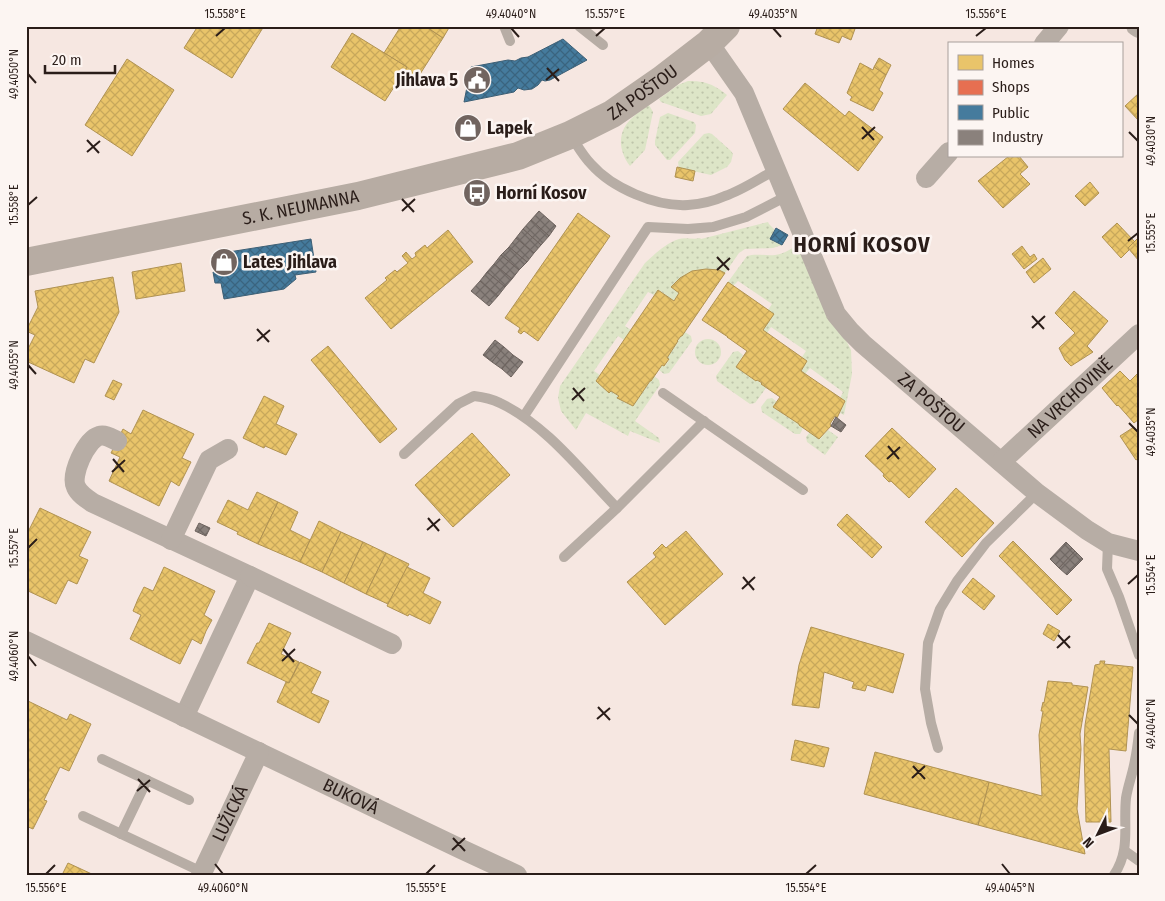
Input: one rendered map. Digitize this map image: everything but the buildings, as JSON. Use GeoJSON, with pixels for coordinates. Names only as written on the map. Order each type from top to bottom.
{"type":"FeatureCollection","features":[{"type":"Feature","properties":{"kind":"street"},"geometry":{"type":"LineString","coordinates":[[1046,42],[1059,26]]}},
{"type":"Feature","properties":{"kind":"street","name":"ZA POŠTOU"},"geometry":{"type":"LineString","coordinates":[[570,135],[612,114],[661,80],[717,35],[777,169],[836,314],[863,344],[1037,492],[1087,530],[1108,543],[1139,551]]}},
{"type":"Feature","properties":{"kind":"street","name":"S. K. NEUMANNA"},"geometry":{"type":"LineString","coordinates":[[26,262],[358,196],[518,156],[570,135]]}},
{"type":"Feature","properties":{"kind":"street"},"geometry":{"type":"LineString","coordinates":[[926,178],[948,153]]}},
{"type":"Feature","properties":{"kind":"street","name":"NA VRCHOVINĚ"},"geometry":{"type":"LineString","coordinates":[[1000,462],[1139,334]]}},
{"type":"Feature","properties":{"kind":"street"},"geometry":{"type":"LineString","coordinates":[[117,441],[104,435],[93,439],[86,447],[75,472],[75,487],[83,496],[93,503],[392,644]]}},
{"type":"Feature","properties":{"kind":"street"},"geometry":{"type":"LineString","coordinates":[[171,540],[209,460],[228,449]]}},
{"type":"Feature","properties":{"kind":"street"},"geometry":{"type":"LineString","coordinates":[[184,717],[250,576]]}},
{"type":"Feature","properties":{"kind":"street","name":"BUKOVÁ"},"geometry":{"type":"LineString","coordinates":[[26,641],[518,875]]}},
{"type":"Feature","properties":{"kind":"street","name":"LUŽICKÁ"},"geometry":{"type":"LineString","coordinates":[[201,873],[259,752]]}},
{"type":"Feature","properties":{"kind":"lane"},"geometry":{"type":"LineString","coordinates":[[504,26],[510,40]]}},
{"type":"Feature","properties":{"kind":"lane"},"geometry":{"type":"LineString","coordinates":[[579,26],[603,45]]}},
{"type":"Feature","properties":{"kind":"lane"},"geometry":{"type":"LineString","coordinates":[[570,135],[591,164],[607,179],[629,192],[666,204],[687,205],[710,202],[728,196],[777,169]]}},
{"type":"Feature","properties":{"kind":"lane"},"geometry":{"type":"LineString","coordinates":[[524,416],[648,227],[688,229],[713,227],[746,217],[787,196]]}},
{"type":"Feature","properties":{"kind":"lane"},"geometry":{"type":"LineString","coordinates":[[664,393],[803,490]]}},
{"type":"Feature","properties":{"kind":"lane"},"geometry":{"type":"LineString","coordinates":[[404,454],[458,404],[474,396],[499,402],[524,416],[550,438],[616,508]]}},
{"type":"Feature","properties":{"kind":"lane"},"geometry":{"type":"LineString","coordinates":[[564,557],[704,421]]}},
{"type":"Feature","properties":{"kind":"lane"},"geometry":{"type":"LineString","coordinates":[[938,748],[925,689],[928,643],[940,609],[957,581],[986,543],[1037,492]]}},
{"type":"Feature","properties":{"kind":"lane"},"geometry":{"type":"LineString","coordinates":[[1108,543],[1107,569],[1139,655]]}},
{"type":"Feature","properties":{"kind":"lane"},"geometry":{"type":"LineString","coordinates":[[1114,875],[1125,851],[1126,800],[1139,733]]}},
{"type":"Feature","properties":{"kind":"lane"},"geometry":{"type":"LineString","coordinates":[[102,759],[189,800]]}},
{"type":"Feature","properties":{"kind":"lane"},"geometry":{"type":"LineString","coordinates":[[121,834],[147,780]]}},
{"type":"Feature","properties":{"kind":"lane"},"geometry":{"type":"LineString","coordinates":[[83,816],[201,873]]}},
{"type":"Feature","properties":{"kind":"lane"},"geometry":{"type":"LineString","coordinates":[[1125,851],[1139,861]]}},
{"type":"Feature","properties":{"kind":"green space"},"geometry":{"type":"Polygon","coordinates":[[[688,81],[709,84],[727,95],[711,114],[701,116],[661,102],[659,99],[678,85],[688,81]]]}},
{"type":"Feature","properties":{"kind":"green space"},"geometry":{"type":"Polygon","coordinates":[[[649,105],[653,112],[645,150],[630,166],[621,147],[622,134],[628,122],[649,105]]]}},
{"type":"Feature","properties":{"kind":"green space"},"geometry":{"type":"Polygon","coordinates":[[[668,113],[694,122],[696,125],[695,133],[670,160],[667,160],[655,145],[660,117],[668,113]]]}},
{"type":"Feature","properties":{"kind":"green space"},"geometry":{"type":"Polygon","coordinates":[[[709,133],[733,154],[731,162],[727,167],[711,175],[679,168],[678,162],[704,134],[709,133]]]}},
{"type":"Feature","properties":{"kind":"green space"},"geometry":{"type":"Polygon","coordinates":[[[768,222],[775,230],[770,239],[782,245],[773,248],[745,249],[739,253],[725,273],[703,269],[689,273],[671,287],[679,293],[674,301],[659,290],[654,295],[648,292],[625,326],[631,330],[624,340],[618,336],[594,371],[600,375],[596,381],[609,392],[611,391],[619,396],[618,398],[633,406],[654,376],[659,380],[660,385],[635,421],[659,438],[660,443],[630,431],[628,436],[586,413],[576,430],[561,411],[558,398],[560,386],[645,263],[665,246],[679,239],[701,239],[768,222]]]}},
{"type":"Feature","properties":{"kind":"green space"},"geometry":{"type":"Polygon","coordinates":[[[797,245],[851,350],[852,374],[844,415],[840,413],[845,401],[840,398],[843,392],[810,368],[805,374],[801,371],[807,361],[802,357],[806,351],[771,327],[767,333],[763,330],[768,310],[772,304],[738,281],[733,286],[728,282],[747,256],[778,254],[786,252],[797,245]]]}},
{"type":"Feature","properties":{"kind":"green space"},"geometry":{"type":"Polygon","coordinates":[[[685,332],[691,336],[692,341],[669,373],[664,374],[659,370],[662,365],[665,366],[669,360],[667,358],[677,341],[685,332]]]}},
{"type":"Feature","properties":{"kind":"green space"},"geometry":{"type":"Polygon","coordinates":[[[708,339],[717,343],[721,352],[717,361],[708,365],[699,361],[695,352],[699,343],[708,339]]]}},
{"type":"Feature","properties":{"kind":"green space"},"geometry":{"type":"Polygon","coordinates":[[[738,351],[743,355],[736,367],[766,388],[755,403],[750,404],[717,381],[716,376],[733,352],[738,351]]]}},
{"type":"Feature","properties":{"kind":"green space"},"geometry":{"type":"Polygon","coordinates":[[[772,398],[777,402],[774,408],[803,428],[800,434],[795,434],[762,412],[761,407],[767,399],[772,398]]]}},
{"type":"Feature","properties":{"kind":"green space"},"geometry":{"type":"Polygon","coordinates":[[[828,430],[838,437],[825,455],[807,442],[806,437],[810,432],[820,439],[828,430]]]}},
{"type":"Feature","properties":{"kind":"place","name":"Jihlava 5"},"geometry":{"type":"Point","coordinates":[477,80]}},
{"type":"Feature","properties":{"kind":"place","name":"Lapek"},"geometry":{"type":"Point","coordinates":[468,128]}},
{"type":"Feature","properties":{"kind":"place","name":"Horní Kosov"},"geometry":{"type":"Point","coordinates":[477,193]}},
{"type":"Feature","properties":{"kind":"place","name":"Lates Jihlava"},"geometry":{"type":"Point","coordinates":[224,262]}},
{"type":"Feature","properties":{"kind":"district","name":"HORNÍ KOSOV"},"geometry":{"type":"Point","coordinates":[862,244]}}]}
